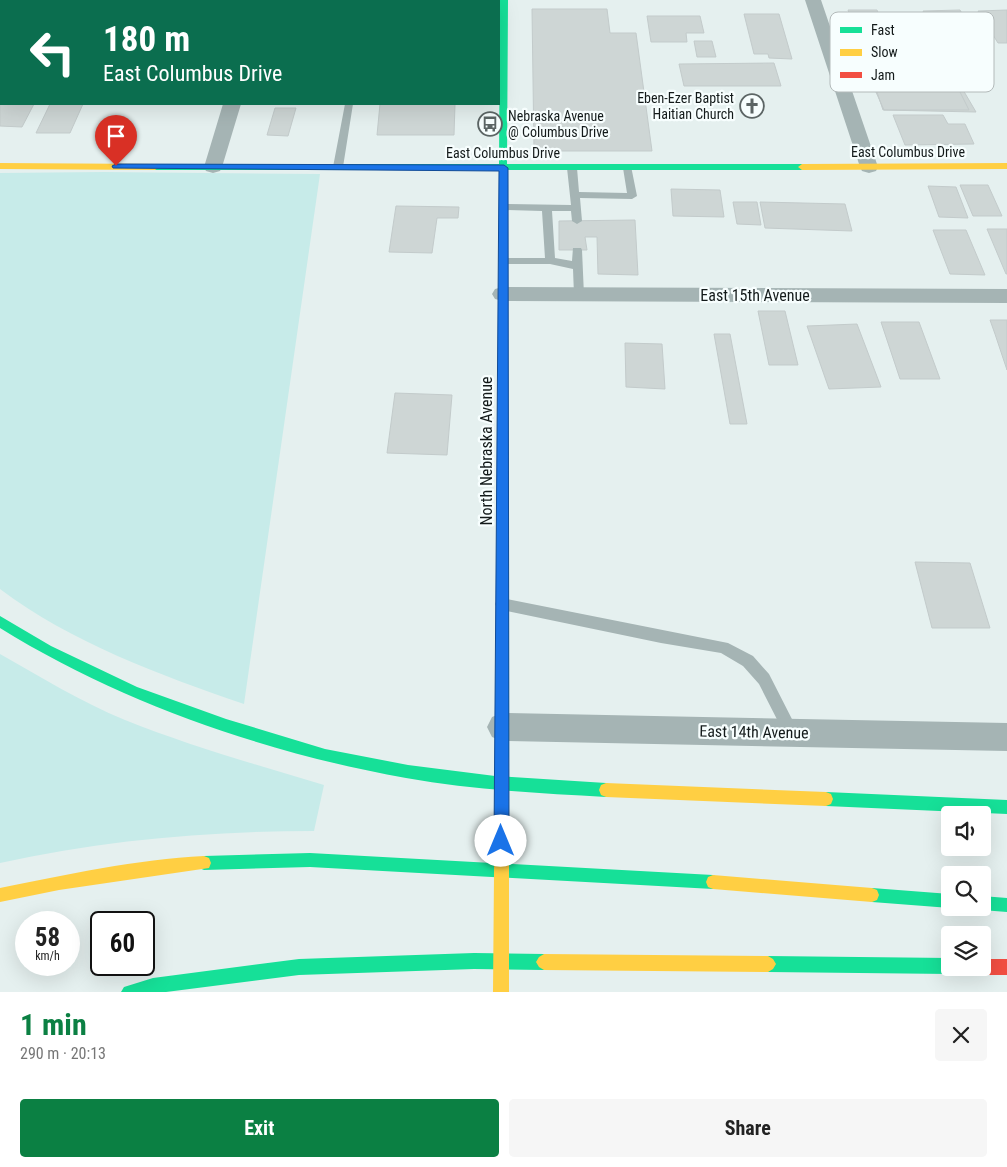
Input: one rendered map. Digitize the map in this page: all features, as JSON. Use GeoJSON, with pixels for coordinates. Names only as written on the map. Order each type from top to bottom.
{"type":"FeatureCollection","features":[{"type":"Feature","properties":{"kind":"main road","name":"North Nebraska Avenue"},"geometry":{"type":"LineString","coordinates":[[501,992],[504,168],[501,47],[504,0]]}},
{"type":"Feature","properties":{"kind":"main road","name":"East Columbus Drive"},"geometry":{"type":"LineString","coordinates":[[0,166],[628,168],[1007,166]]}},
{"type":"Feature","properties":{"kind":"main road"},"geometry":{"type":"LineString","coordinates":[[0,621],[47,650],[134,692],[226,725],[325,756],[408,772],[495,783],[699,795],[1007,808]]}},
{"type":"Feature","properties":{"kind":"main road"},"geometry":{"type":"LineString","coordinates":[[0,895],[60,883],[180,864],[310,860],[706,881],[941,900]]}},
{"type":"Feature","properties":{"kind":"main road"},"geometry":{"type":"LineString","coordinates":[[991,904],[1007,905]]}},
{"type":"Feature","properties":{"kind":"main road"},"geometry":{"type":"LineString","coordinates":[[129,992],[153,986],[299,967],[474,961],[941,966]]}},
{"type":"Feature","properties":{"kind":"main road"},"geometry":{"type":"LineString","coordinates":[[991,967],[1007,967]]}},
{"type":"Feature","properties":{"kind":"street"},"geometry":{"type":"LineString","coordinates":[[813,0],[830,50]]}},
{"type":"Feature","properties":{"kind":"street"},"geometry":{"type":"LineString","coordinates":[[844,92],[870,167]]}},
{"type":"Feature","properties":{"kind":"street"},"geometry":{"type":"LineString","coordinates":[[214,167],[232,105]]}},
{"type":"Feature","properties":{"kind":"street","name":"East 15th Avenue"},"geometry":{"type":"LineString","coordinates":[[503,294],[1007,296]]}},
{"type":"Feature","properties":{"kind":"street","name":"East 14th Avenue"},"geometry":{"type":"LineString","coordinates":[[502,728],[1007,737]]}},
{"type":"Feature","properties":{"kind":"lane"},"geometry":{"type":"LineString","coordinates":[[338,167],[349,105]]}},
{"type":"Feature","properties":{"kind":"lane"},"geometry":{"type":"LineString","coordinates":[[572,168],[577,221]]}},
{"type":"Feature","properties":{"kind":"lane"},"geometry":{"type":"LineString","coordinates":[[574,195],[632,196],[628,168]]}},
{"type":"Feature","properties":{"kind":"lane"},"geometry":{"type":"LineString","coordinates":[[504,207],[575,208]]}},
{"type":"Feature","properties":{"kind":"lane"},"geometry":{"type":"LineString","coordinates":[[547,208],[550,261]]}},
{"type":"Feature","properties":{"kind":"lane"},"geometry":{"type":"LineString","coordinates":[[578,250],[579,294]]}},
{"type":"Feature","properties":{"kind":"lane"},"geometry":{"type":"LineString","coordinates":[[503,261],[550,261],[578,266]]}},
{"type":"Feature","properties":{"kind":"lane"},"geometry":{"type":"LineString","coordinates":[[502,604],[661,637],[723,647],[748,661],[764,679],[791,733]]}},
{"type":"Feature","properties":{"kind":"shaded area"},"geometry":{"type":"Polygon","coordinates":[[[0,173],[320,174],[244,704],[181,682],[86,641],[27,608],[0,589],[0,173]]]}},
{"type":"Feature","properties":{"kind":"shaded area"},"geometry":{"type":"Polygon","coordinates":[[[0,654],[77,697],[125,720],[199,747],[324,785],[314,831],[275,831],[156,838],[78,848],[0,863],[0,654]]]}},
{"type":"Feature","properties":{"kind":"building"},"geometry":{"type":"Polygon","coordinates":[[[532,9],[607,9],[610,33],[636,33],[652,151],[534,151],[532,9]]]}},
{"type":"Feature","properties":{"kind":"building"},"geometry":{"type":"Polygon","coordinates":[[[848,10],[877,10],[878,12],[849,12],[848,10]]]}},
{"type":"Feature","properties":{"kind":"building"},"geometry":{"type":"Polygon","coordinates":[[[960,10],[961,12],[924,12],[960,10]]]}},
{"type":"Feature","properties":{"kind":"building"},"geometry":{"type":"Polygon","coordinates":[[[1007,10],[1007,43],[998,43],[994,37],[994,12],[978,11],[1007,10]]]}},
{"type":"Feature","properties":{"kind":"building"},"geometry":{"type":"Polygon","coordinates":[[[744,14],[779,14],[792,59],[769,58],[768,54],[754,54],[744,14]]]}},
{"type":"Feature","properties":{"kind":"building"},"geometry":{"type":"Polygon","coordinates":[[[647,16],[700,16],[704,33],[686,33],[687,42],[651,42],[647,16]]]}},
{"type":"Feature","properties":{"kind":"building"},"geometry":{"type":"Polygon","coordinates":[[[694,41],[712,41],[716,57],[697,57],[694,41]]]}},
{"type":"Feature","properties":{"kind":"building"},"geometry":{"type":"Polygon","coordinates":[[[774,63],[781,86],[684,86],[679,64],[774,63]]]}},
{"type":"Feature","properties":{"kind":"building"},"geometry":{"type":"Polygon","coordinates":[[[876,92],[960,92],[969,110],[884,110],[876,92]]]}},
{"type":"Feature","properties":{"kind":"building"},"geometry":{"type":"Polygon","coordinates":[[[877,92],[964,92],[976,112],[883,110],[877,92]]]}},
{"type":"Feature","properties":{"kind":"building"},"geometry":{"type":"Polygon","coordinates":[[[0,105],[33,105],[22,127],[0,126],[0,105]]]}},
{"type":"Feature","properties":{"kind":"building"},"geometry":{"type":"Polygon","coordinates":[[[50,105],[83,105],[70,133],[36,133],[50,105]]]}},
{"type":"Feature","properties":{"kind":"building"},"geometry":{"type":"Polygon","coordinates":[[[380,105],[455,105],[454,135],[377,135],[380,105]]]}},
{"type":"Feature","properties":{"kind":"building"},"geometry":{"type":"Polygon","coordinates":[[[275,108],[296,108],[288,136],[267,135],[275,108]]]}},
{"type":"Feature","properties":{"kind":"building"},"geometry":{"type":"Polygon","coordinates":[[[893,115],[943,115],[948,124],[965,124],[974,144],[905,145],[893,115]]]}},
{"type":"Feature","properties":{"kind":"building"},"geometry":{"type":"Polygon","coordinates":[[[960,185],[988,185],[1002,216],[973,216],[960,185]]]}},
{"type":"Feature","properties":{"kind":"building"},"geometry":{"type":"Polygon","coordinates":[[[928,186],[956,187],[968,218],[939,217],[928,186]]]}},
{"type":"Feature","properties":{"kind":"building"},"geometry":{"type":"Polygon","coordinates":[[[671,189],[720,190],[724,217],[673,216],[671,189]]]}},
{"type":"Feature","properties":{"kind":"building"},"geometry":{"type":"Polygon","coordinates":[[[733,202],[757,202],[761,225],[737,224],[733,202]]]}},
{"type":"Feature","properties":{"kind":"building"},"geometry":{"type":"Polygon","coordinates":[[[760,202],[845,204],[852,231],[765,228],[760,202]]]}},
{"type":"Feature","properties":{"kind":"building"},"geometry":{"type":"Polygon","coordinates":[[[396,206],[459,207],[458,218],[437,218],[432,253],[389,252],[396,206]]]}},
{"type":"Feature","properties":{"kind":"building"},"geometry":{"type":"Polygon","coordinates":[[[635,220],[638,275],[598,274],[597,237],[585,237],[587,250],[559,250],[559,221],[635,220]]]}},
{"type":"Feature","properties":{"kind":"building"},"geometry":{"type":"Polygon","coordinates":[[[987,229],[1007,229],[1007,274],[1006,274],[987,229]]]}},
{"type":"Feature","properties":{"kind":"building"},"geometry":{"type":"Polygon","coordinates":[[[933,230],[966,230],[985,275],[950,274],[933,230]]]}},
{"type":"Feature","properties":{"kind":"building"},"geometry":{"type":"Polygon","coordinates":[[[758,311],[785,311],[798,365],[769,365],[758,311]]]}},
{"type":"Feature","properties":{"kind":"building"},"geometry":{"type":"Polygon","coordinates":[[[990,320],[1007,320],[1007,370],[995,334],[990,320]]]}},
{"type":"Feature","properties":{"kind":"building"},"geometry":{"type":"Polygon","coordinates":[[[881,322],[919,322],[940,379],[900,379],[881,322]]]}},
{"type":"Feature","properties":{"kind":"building"},"geometry":{"type":"Polygon","coordinates":[[[857,324],[881,387],[829,389],[807,326],[857,324]]]}},
{"type":"Feature","properties":{"kind":"building"},"geometry":{"type":"Polygon","coordinates":[[[714,334],[730,334],[747,424],[730,424],[714,334]]]}},
{"type":"Feature","properties":{"kind":"building"},"geometry":{"type":"Polygon","coordinates":[[[625,343],[662,344],[665,389],[626,387],[625,343]]]}},
{"type":"Feature","properties":{"kind":"building"},"geometry":{"type":"Polygon","coordinates":[[[395,393],[452,395],[447,455],[387,453],[395,393]]]}},
{"type":"Feature","properties":{"kind":"building"},"geometry":{"type":"Polygon","coordinates":[[[915,562],[970,563],[990,628],[932,628],[915,562]]]}},
{"type":"Feature","properties":{"kind":"traffic: fast"},"geometry":{"type":"LineString","coordinates":[[503,217],[504,0]]}},
{"type":"Feature","properties":{"kind":"traffic: fast"},"geometry":{"type":"LineString","coordinates":[[155,167],[802,167]]}},
{"type":"Feature","properties":{"kind":"traffic: fast"},"geometry":{"type":"LineString","coordinates":[[502,759],[503,392]]}},
{"type":"Feature","properties":{"kind":"traffic: fast"},"geometry":{"type":"LineString","coordinates":[[0,621],[47,650],[134,692],[226,725],[325,756],[408,772],[495,783],[606,790]]}},
{"type":"Feature","properties":{"kind":"traffic: fast"},"geometry":{"type":"LineString","coordinates":[[826,799],[1007,807]]}},
{"type":"Feature","properties":{"kind":"traffic: fast"},"geometry":{"type":"LineString","coordinates":[[204,863],[310,860],[713,882]]}},
{"type":"Feature","properties":{"kind":"traffic: fast"},"geometry":{"type":"LineString","coordinates":[[872,895],[941,900]]}},
{"type":"Feature","properties":{"kind":"traffic: fast"},"geometry":{"type":"LineString","coordinates":[[991,904],[1007,905]]}},
{"type":"Feature","properties":{"kind":"traffic: fast"},"geometry":{"type":"LineString","coordinates":[[129,992],[153,986],[299,967],[474,961],[544,962]]}},
{"type":"Feature","properties":{"kind":"traffic: fast"},"geometry":{"type":"LineString","coordinates":[[768,964],[941,966]]}},
{"type":"Feature","properties":{"kind":"traffic: slow"},"geometry":{"type":"LineString","coordinates":[[0,166],[155,167]]}},
{"type":"Feature","properties":{"kind":"traffic: slow"},"geometry":{"type":"LineString","coordinates":[[802,167],[1007,166]]}},
{"type":"Feature","properties":{"kind":"traffic: slow"},"geometry":{"type":"LineString","coordinates":[[503,217],[503,392]]}},
{"type":"Feature","properties":{"kind":"traffic: slow"},"geometry":{"type":"LineString","coordinates":[[501,992],[502,759]]}},
{"type":"Feature","properties":{"kind":"traffic: slow"},"geometry":{"type":"LineString","coordinates":[[606,790],[826,799]]}},
{"type":"Feature","properties":{"kind":"traffic: slow"},"geometry":{"type":"LineString","coordinates":[[0,895],[59,883],[180,864],[204,863]]}},
{"type":"Feature","properties":{"kind":"traffic: slow"},"geometry":{"type":"LineString","coordinates":[[713,882],[872,895]]}},
{"type":"Feature","properties":{"kind":"traffic: slow"},"geometry":{"type":"LineString","coordinates":[[544,962],[768,964]]}},
{"type":"Feature","properties":{"kind":"traffic: jam"},"geometry":{"type":"LineString","coordinates":[[991,967],[1007,967]]}},
{"type":"Feature","properties":{"kind":"place","name":"Eben-Ezer Baptist Haitian Church"},"geometry":{"type":"Point","coordinates":[752,106]}},
{"type":"Feature","properties":{"kind":"place","name":"Nebraska Avenue @ Columbus Drive"},"geometry":{"type":"Point","coordinates":[490,124]}},
{"type":"Feature","properties":{"kind":"route"},"geometry":{"type":"LineString","coordinates":[[116,166],[504,168],[501,841]]}}]}
